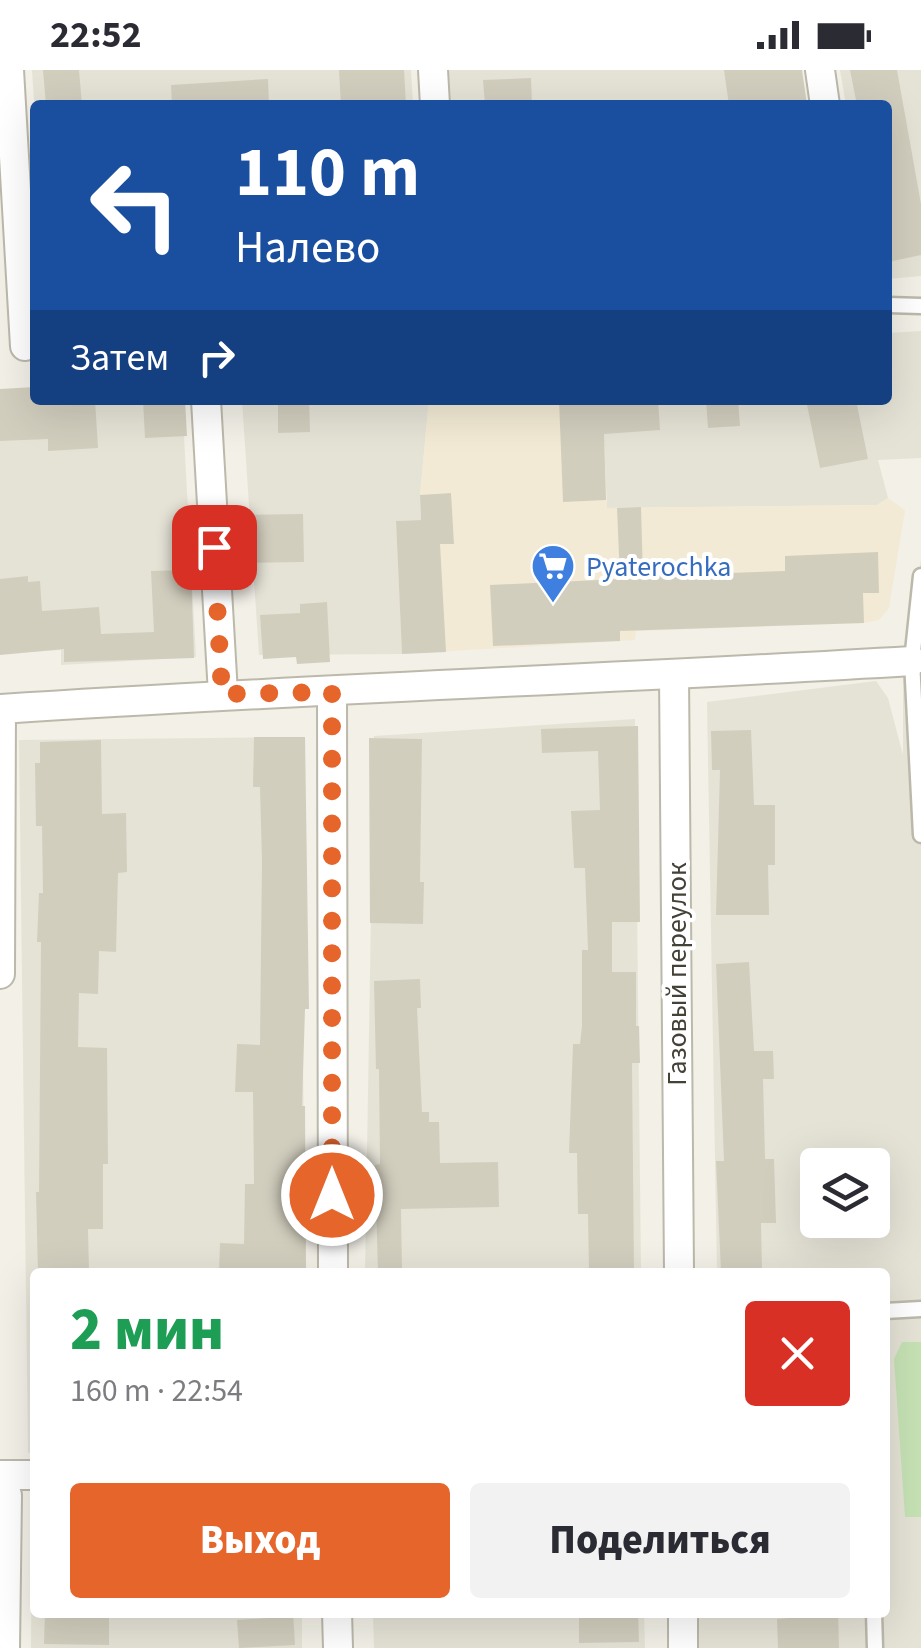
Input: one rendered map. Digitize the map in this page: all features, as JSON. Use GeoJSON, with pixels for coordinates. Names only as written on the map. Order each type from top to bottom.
{"type":"FeatureCollection","features":[{"type":"Feature","properties":{"kind":"street"},"geometry":{"type":"LineString","coordinates":[[9,70],[20,346]]}},
{"type":"Feature","properties":{"kind":"street"},"geometry":{"type":"LineString","coordinates":[[434,70],[435,100]]}},
{"type":"Feature","properties":{"kind":"street"},"geometry":{"type":"LineString","coordinates":[[820,70],[824,100]]}},
{"type":"Feature","properties":{"kind":"street"},"geometry":{"type":"LineString","coordinates":[[206,405],[222,694]]}},
{"type":"Feature","properties":{"kind":"street"},"geometry":{"type":"LineString","coordinates":[[0,974],[0,709],[222,694],[332,692],[912,660]]}},
{"type":"Feature","properties":{"kind":"street","name":"Газовый переулок"},"geometry":{"type":"LineString","coordinates":[[674,675],[679,1268]]}},
{"type":"Feature","properties":{"kind":"street"},"geometry":{"type":"LineString","coordinates":[[332,692],[333,1268]]}},
{"type":"Feature","properties":{"kind":"street"},"geometry":{"type":"LineString","coordinates":[[4,1648],[7,1495],[0,1476],[30,1475]]}},
{"type":"Feature","properties":{"kind":"street"},"geometry":{"type":"LineString","coordinates":[[337,1618],[338,1648]]}},
{"type":"Feature","properties":{"kind":"street"},"geometry":{"type":"LineString","coordinates":[[683,1618],[683,1648]]}},
{"type":"Feature","properties":{"kind":"lane"},"geometry":{"type":"LineString","coordinates":[[892,304],[921,306]]}},
{"type":"Feature","properties":{"kind":"lane"},"geometry":{"type":"LineString","coordinates":[[921,576],[912,660],[921,835]]}},
{"type":"Feature","properties":{"kind":"lane"},"geometry":{"type":"LineString","coordinates":[[890,1311],[921,1310]]}},
{"type":"Feature","properties":{"kind":"lane"},"geometry":{"type":"LineString","coordinates":[[874,1618],[875,1648]]}},
{"type":"Feature","properties":{"kind":"shaded area"},"geometry":{"type":"Polygon","coordinates":[[[32,70],[411,70],[413,100],[34,100],[32,70]]]}},
{"type":"Feature","properties":{"kind":"shaded area"},"geometry":{"type":"Polygon","coordinates":[[[445,70],[801,70],[806,100],[447,100],[445,70]]]}},
{"type":"Feature","properties":{"kind":"shaded area"},"geometry":{"type":"Polygon","coordinates":[[[840,70],[921,70],[921,276],[892,279],[892,100],[845,100],[840,70]]]}},
{"type":"Feature","properties":{"kind":"shaded area"},"geometry":{"type":"Polygon","coordinates":[[[921,331],[921,458],[878,460],[888,498],[877,505],[607,508],[602,405],[892,405],[892,333],[921,331]]]}},
{"type":"Feature","properties":{"kind":"shaded area"},"geometry":{"type":"Polygon","coordinates":[[[0,391],[30,399],[30,405],[182,405],[196,657],[61,665],[61,650],[0,654],[0,391]]]}},
{"type":"Feature","properties":{"kind":"shaded area"},"geometry":{"type":"Polygon","coordinates":[[[242,405],[429,405],[421,520],[402,654],[259,655],[242,405]]]}},
{"type":"Feature","properties":{"kind":"shaded area"},"geometry":{"type":"Polygon","coordinates":[[[429,405],[602,405],[607,508],[877,505],[888,498],[905,510],[889,608],[879,620],[636,631],[635,640],[402,654],[396,521],[421,520],[429,405]]]}},
{"type":"Feature","properties":{"kind":"shaded area"},"geometry":{"type":"Polygon","coordinates":[[[921,560],[921,1648],[691,1648],[690,1618],[890,1618],[890,1268],[717,1268],[707,702],[876,681],[888,698],[903,755],[903,671],[921,560]]]}},
{"type":"Feature","properties":{"kind":"shaded area"},"geometry":{"type":"Polygon","coordinates":[[[635,719],[641,1268],[365,1268],[374,736],[635,719]]]}},
{"type":"Feature","properties":{"kind":"shaded area"},"geometry":{"type":"Polygon","coordinates":[[[298,737],[306,1268],[30,1268],[30,1453],[28,1453],[19,740],[298,737]]]}},
{"type":"Feature","properties":{"kind":"shaded area"},"geometry":{"type":"Polygon","coordinates":[[[31,1618],[302,1618],[302,1648],[31,1648],[31,1618]]]}},
{"type":"Feature","properties":{"kind":"shaded area"},"geometry":{"type":"Polygon","coordinates":[[[373,1618],[644,1618],[645,1648],[374,1648],[373,1618]]]}},
{"type":"Feature","properties":{"kind":"green space"},"geometry":{"type":"Polygon","coordinates":[[[902,1342],[921,1342],[921,1517],[905,1517],[894,1359],[902,1342]]]}},
{"type":"Feature","properties":{"kind":"building"},"geometry":{"type":"Polygon","coordinates":[[[43,70],[79,70],[82,100],[46,100],[43,70]]]}},
{"type":"Feature","properties":{"kind":"building"},"geometry":{"type":"Polygon","coordinates":[[[339,70],[404,70],[406,100],[341,100],[339,70]]]}},
{"type":"Feature","properties":{"kind":"building"},"geometry":{"type":"Polygon","coordinates":[[[724,70],[802,70],[806,100],[728,100],[724,70]]]}},
{"type":"Feature","properties":{"kind":"building"},"geometry":{"type":"Polygon","coordinates":[[[850,70],[897,70],[921,204],[921,255],[892,261],[892,100],[856,100],[850,70]]]}},
{"type":"Feature","properties":{"kind":"building"},"geometry":{"type":"Polygon","coordinates":[[[531,78],[532,100],[485,100],[483,80],[531,78]]]}},
{"type":"Feature","properties":{"kind":"building"},"geometry":{"type":"Polygon","coordinates":[[[268,79],[269,100],[172,100],[171,85],[268,79]]]}},
{"type":"Feature","properties":{"kind":"building"},"geometry":{"type":"Polygon","coordinates":[[[30,387],[30,405],[95,405],[98,448],[48,451],[48,439],[0,441],[0,389],[30,387]]]}},
{"type":"Feature","properties":{"kind":"building"},"geometry":{"type":"Polygon","coordinates":[[[143,405],[185,405],[187,436],[145,438],[143,405]]]}},
{"type":"Feature","properties":{"kind":"building"},"geometry":{"type":"Polygon","coordinates":[[[278,405],[309,405],[310,432],[278,433],[278,405]]]}},
{"type":"Feature","properties":{"kind":"building"},"geometry":{"type":"Polygon","coordinates":[[[559,405],[658,405],[660,430],[604,434],[606,500],[563,502],[559,405]]]}},
{"type":"Feature","properties":{"kind":"building"},"geometry":{"type":"Polygon","coordinates":[[[706,405],[738,405],[740,426],[708,428],[706,405]]]}},
{"type":"Feature","properties":{"kind":"building"},"geometry":{"type":"Polygon","coordinates":[[[807,405],[857,405],[868,459],[820,468],[807,405]]]}},
{"type":"Feature","properties":{"kind":"building"},"geometry":{"type":"Polygon","coordinates":[[[451,493],[454,544],[440,544],[446,652],[402,654],[396,521],[421,520],[420,495],[451,493]]]}},
{"type":"Feature","properties":{"kind":"building"},"geometry":{"type":"Polygon","coordinates":[[[641,507],[643,576],[785,571],[785,556],[878,552],[879,593],[863,593],[864,623],[620,631],[620,641],[493,646],[490,585],[620,579],[617,508],[641,507]]]}},
{"type":"Feature","properties":{"kind":"building"},"geometry":{"type":"Polygon","coordinates":[[[303,514],[304,562],[246,563],[245,515],[303,514]]]}},
{"type":"Feature","properties":{"kind":"building"},"geometry":{"type":"Polygon","coordinates":[[[191,570],[194,658],[64,662],[64,649],[0,655],[0,579],[28,576],[28,582],[40,581],[42,611],[99,607],[101,634],[154,632],[151,571],[191,570]]]}},
{"type":"Feature","properties":{"kind":"building"},"geometry":{"type":"Polygon","coordinates":[[[327,602],[330,662],[297,664],[296,657],[263,659],[260,615],[300,613],[300,604],[327,602]]]}},
{"type":"Feature","properties":{"kind":"building"},"geometry":{"type":"Polygon","coordinates":[[[638,726],[640,922],[612,922],[612,972],[636,972],[640,1063],[632,1063],[634,1268],[589,1268],[588,1214],[578,1214],[577,1153],[569,1153],[573,1044],[580,1044],[582,950],[588,950],[585,868],[574,868],[571,811],[600,810],[598,751],[542,753],[541,729],[638,726]]]}},
{"type":"Feature","properties":{"kind":"building"},"geometry":{"type":"Polygon","coordinates":[[[751,730],[754,805],[775,805],[775,865],[768,865],[769,915],[716,915],[720,770],[712,770],[711,731],[751,730]]]}},
{"type":"Feature","properties":{"kind":"building"},"geometry":{"type":"Polygon","coordinates":[[[254,737],[305,737],[309,1009],[305,1009],[302,1106],[306,1268],[219,1268],[220,1243],[244,1244],[245,1184],[254,1184],[253,1092],[235,1092],[237,1044],[260,1045],[260,787],[253,787],[254,737]]]}},
{"type":"Feature","properties":{"kind":"building"},"geometry":{"type":"Polygon","coordinates":[[[369,738],[422,739],[423,924],[370,923],[369,738]]]}},
{"type":"Feature","properties":{"kind":"building"},"geometry":{"type":"Polygon","coordinates":[[[101,740],[102,814],[126,813],[127,872],[118,873],[116,952],[99,951],[98,994],[79,993],[78,1047],[107,1048],[108,1164],[103,1164],[103,1229],[88,1229],[89,1268],[38,1268],[41,942],[37,942],[39,893],[43,893],[42,826],[36,826],[35,763],[40,763],[40,742],[101,740]]]}},
{"type":"Feature","properties":{"kind":"building"},"geometry":{"type":"Polygon","coordinates":[[[749,962],[754,1051],[773,1051],[774,1079],[763,1079],[765,1159],[774,1159],[776,1223],[761,1223],[762,1268],[721,1268],[716,1161],[724,1161],[716,964],[749,962]]]}},
{"type":"Feature","properties":{"kind":"building"},"geometry":{"type":"Polygon","coordinates":[[[420,979],[421,1008],[417,1008],[422,1112],[429,1112],[429,1122],[439,1122],[440,1163],[498,1162],[499,1207],[401,1209],[402,1268],[378,1268],[375,1165],[380,1164],[379,1069],[374,981],[420,979]]]}},
{"type":"Feature","properties":{"kind":"building"},"geometry":{"type":"Polygon","coordinates":[[[45,1618],[109,1618],[109,1645],[44,1644],[45,1618]]]}},
{"type":"Feature","properties":{"kind":"building"},"geometry":{"type":"Polygon","coordinates":[[[293,1618],[295,1645],[239,1648],[237,1620],[293,1618]]]}},
{"type":"Feature","properties":{"kind":"building"},"geometry":{"type":"Polygon","coordinates":[[[579,1618],[638,1618],[639,1642],[579,1643],[579,1618]]]}},
{"type":"Feature","properties":{"kind":"building"},"geometry":{"type":"Polygon","coordinates":[[[838,1618],[839,1648],[778,1648],[777,1619],[838,1618]]]}},
{"type":"Feature","properties":{"kind":"place","name":"Pyaterochka"},"geometry":{"type":"Point","coordinates":[553,604]}},
{"type":"Feature","properties":{"kind":"route"},"geometry":{"type":"LineString","coordinates":[[214,547],[222,694],[332,692],[332,1195]]}}]}
